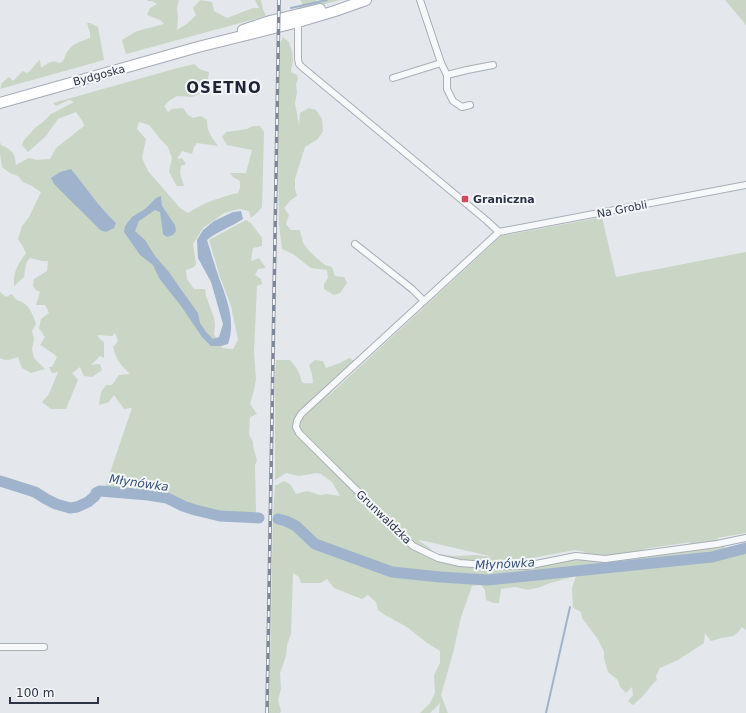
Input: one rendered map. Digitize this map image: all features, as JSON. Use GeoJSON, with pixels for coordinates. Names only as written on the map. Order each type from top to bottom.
{"type":"FeatureCollection","features":[{"type":"Feature","properties":{"kind":"main road","name":"Bydgoska"},"geometry":{"type":"LineString","coordinates":[[198,47],[270,20],[333,5],[365,0]]}},
{"type":"Feature","properties":{"kind":"main road","name":"Bydgoska"},"geometry":{"type":"LineString","coordinates":[[0,103],[198,47],[335,12],[365,0]]}},
{"type":"Feature","properties":{"kind":"street"},"geometry":{"type":"LineString","coordinates":[[420,0],[441,63],[447,75],[447,89],[453,101],[462,107],[470,105]]}},
{"type":"Feature","properties":{"kind":"street"},"geometry":{"type":"LineString","coordinates":[[307,12],[298,22],[298,59],[302,68],[474,210],[498,232],[424,301],[412,289],[355,244]]}},
{"type":"Feature","properties":{"kind":"street"},"geometry":{"type":"LineString","coordinates":[[393,78],[441,63]]}},
{"type":"Feature","properties":{"kind":"street"},"geometry":{"type":"LineString","coordinates":[[447,75],[493,65]]}},
{"type":"Feature","properties":{"kind":"street","name":"Na Grobli"},"geometry":{"type":"LineString","coordinates":[[498,232],[746,185]]}},
{"type":"Feature","properties":{"kind":"street","name":"Grunwaldzka"},"geometry":{"type":"LineString","coordinates":[[424,301],[301,414],[297,421],[296,427],[299,433],[413,546],[438,558],[460,563],[498,566],[526,566],[576,556],[605,559],[717,544],[746,538]]}},
{"type":"Feature","properties":{"kind":"street"},"geometry":{"type":"LineString","coordinates":[[0,647],[44,647]]}},
{"type":"Feature","properties":{"kind":"green space"},"geometry":{"type":"Polygon","coordinates":[[[147,0],[179,0],[177,8],[177,30],[188,23],[196,15],[193,8],[200,0],[212,2],[214,11],[227,18],[253,8],[259,8],[255,0],[261,0],[266,16],[126,54],[122,40],[137,31],[164,24],[160,20],[147,15],[150,8],[157,4],[147,0]]]}},
{"type":"Feature","properties":{"kind":"green space"},"geometry":{"type":"Polygon","coordinates":[[[300,0],[317,0],[316,2],[320,0],[341,0],[328,3],[314,9],[294,11],[302,5],[300,0]]]}},
{"type":"Feature","properties":{"kind":"green space"},"geometry":{"type":"Polygon","coordinates":[[[725,0],[746,0],[746,25],[725,0]]]}},
{"type":"Feature","properties":{"kind":"green space"},"geometry":{"type":"Polygon","coordinates":[[[87,23],[98,27],[104,60],[0,89],[2,83],[9,77],[13,81],[23,71],[27,73],[31,70],[40,60],[41,68],[52,62],[62,62],[72,46],[90,38],[87,23]]]}},
{"type":"Feature","properties":{"kind":"green space"},"geometry":{"type":"Polygon","coordinates":[[[283,37],[289,42],[292,51],[293,60],[291,72],[297,75],[298,79],[296,84],[297,92],[295,103],[299,125],[300,113],[309,108],[316,110],[322,119],[323,131],[318,139],[305,147],[295,179],[297,196],[284,208],[289,215],[286,224],[291,230],[300,230],[303,243],[311,253],[325,265],[332,267],[335,276],[344,277],[347,283],[340,293],[334,295],[324,289],[324,284],[328,278],[327,270],[311,268],[293,254],[282,249],[279,224],[278,163],[280,43],[283,37]]]}},
{"type":"Feature","properties":{"kind":"green space"},"geometry":{"type":"Polygon","coordinates":[[[194,64],[201,70],[209,72],[205,92],[192,97],[177,96],[164,106],[168,112],[172,109],[183,108],[188,115],[193,118],[201,116],[207,120],[211,137],[218,146],[197,143],[192,154],[182,151],[177,159],[182,158],[186,164],[181,166],[180,173],[184,186],[177,186],[169,172],[172,158],[168,147],[149,125],[139,122],[137,129],[146,139],[142,158],[148,171],[180,208],[188,213],[212,201],[238,193],[240,181],[233,177],[230,173],[246,173],[252,150],[227,145],[222,137],[226,132],[247,129],[253,126],[260,126],[264,132],[262,207],[251,218],[249,211],[239,209],[224,213],[203,228],[193,244],[196,264],[194,267],[186,270],[187,279],[194,289],[205,289],[214,318],[214,334],[222,348],[233,349],[238,340],[231,306],[220,277],[209,240],[246,220],[251,223],[262,238],[262,246],[253,248],[251,261],[259,258],[266,268],[258,269],[255,275],[261,279],[262,284],[257,286],[254,352],[256,379],[250,404],[257,414],[250,417],[249,434],[253,442],[257,460],[255,465],[256,512],[249,521],[232,522],[192,513],[165,499],[148,496],[150,491],[105,487],[132,408],[124,409],[114,395],[109,402],[99,405],[101,392],[106,385],[112,385],[119,375],[130,374],[119,362],[114,352],[113,347],[118,341],[115,333],[112,336],[97,335],[104,342],[104,358],[100,356],[91,365],[100,364],[102,370],[92,377],[84,376],[80,367],[72,373],[78,380],[66,409],[51,409],[42,402],[49,394],[58,372],[52,373],[49,367],[52,367],[57,357],[40,345],[45,337],[39,328],[41,319],[49,313],[45,305],[36,305],[40,292],[33,286],[34,279],[47,271],[48,261],[30,258],[26,263],[24,277],[14,286],[15,272],[26,253],[18,239],[22,226],[29,217],[41,192],[23,182],[18,176],[10,173],[2,167],[0,142],[1,145],[13,153],[16,165],[29,158],[37,160],[50,159],[56,148],[84,126],[76,112],[58,119],[45,137],[28,152],[22,145],[24,140],[51,114],[74,102],[69,100],[56,106],[53,103],[194,64]],[[71,169],[77,207],[100,230],[116,223],[98,204],[71,169]]]}},
{"type":"Feature","properties":{"kind":"green space"},"geometry":{"type":"Polygon","coordinates":[[[602,217],[616,277],[746,252],[746,533],[717,538],[727,550],[746,545],[746,630],[742,627],[733,636],[711,641],[705,633],[704,643],[678,660],[660,668],[656,676],[657,680],[633,705],[628,701],[633,695],[632,687],[626,693],[620,687],[618,680],[608,672],[604,658],[604,651],[597,638],[582,618],[581,612],[573,608],[572,588],[576,576],[528,590],[515,587],[501,589],[499,603],[486,600],[485,590],[481,585],[472,586],[461,617],[441,695],[448,713],[439,713],[440,703],[430,713],[420,713],[430,703],[435,693],[434,675],[440,663],[440,651],[407,627],[378,610],[376,602],[368,595],[362,599],[334,588],[327,579],[321,583],[301,583],[299,577],[293,573],[291,634],[280,673],[281,689],[278,700],[281,711],[280,713],[269,713],[275,485],[284,481],[290,484],[296,494],[307,491],[320,495],[327,494],[340,496],[332,482],[321,474],[317,473],[299,476],[286,473],[275,480],[276,360],[290,360],[300,375],[303,383],[313,383],[309,365],[315,360],[323,361],[326,368],[349,358],[357,362],[325,399],[501,236],[602,217]],[[420,540],[419,541],[436,554],[494,557],[420,540]],[[691,542],[643,549],[647,555],[683,548],[691,542]],[[575,550],[532,558],[533,561],[549,564],[571,555],[586,552],[575,550]]]}},
{"type":"Feature","properties":{"kind":"green space"},"geometry":{"type":"Polygon","coordinates":[[[0,292],[6,297],[12,294],[15,299],[25,304],[30,310],[36,324],[32,331],[34,339],[32,349],[34,358],[45,369],[31,373],[22,368],[18,357],[6,360],[0,358],[0,292]]]}},
{"type":"Feature","properties":{"kind":"water"},"geometry":{"type":"Polygon","coordinates":[[[71,169],[98,204],[116,223],[114,228],[106,232],[100,230],[54,184],[51,178],[60,172],[71,169]]]}},
{"type":"Feature","properties":{"kind":"water"},"geometry":{"type":"Polygon","coordinates":[[[161,196],[162,206],[175,225],[176,231],[173,235],[167,237],[163,234],[160,212],[155,210],[139,221],[135,231],[145,240],[155,256],[169,272],[198,313],[200,323],[213,339],[219,337],[223,324],[211,282],[198,258],[197,240],[203,230],[214,221],[233,212],[241,211],[243,219],[207,240],[230,311],[231,327],[228,344],[211,346],[202,337],[181,306],[159,278],[153,265],[140,255],[124,232],[125,226],[132,217],[145,209],[156,198],[161,196]]]}},
{"type":"Feature","properties":{"kind":"waterway"},"geometry":{"type":"LineString","coordinates":[[291,8],[327,0]]}},
{"type":"Feature","properties":{"kind":"waterway","name":"Młynówka"},"geometry":{"type":"LineString","coordinates":[[0,481],[35,492],[56,504],[70,508],[77,507],[88,502],[95,496],[96,493],[100,491],[167,498],[183,506],[220,516],[259,518]]}},
{"type":"Feature","properties":{"kind":"waterway","name":"Młynówka"},"geometry":{"type":"LineString","coordinates":[[278,519],[296,526],[315,544],[392,572],[488,580],[712,557],[746,548]]}},
{"type":"Feature","properties":{"kind":"waterway"},"geometry":{"type":"LineString","coordinates":[[546,713],[570,607]]}},
{"type":"Feature","properties":{"kind":"railway"},"geometry":{"type":"LineString","coordinates":[[267,713],[279,0]]}},
{"type":"Feature","properties":{"kind":"place","name":"Graniczna"},"geometry":{"type":"Point","coordinates":[465,199]}},
{"type":"Feature","properties":{"kind":"district","name":"OSETNO"},"geometry":{"type":"Point","coordinates":[224,88]}}]}
